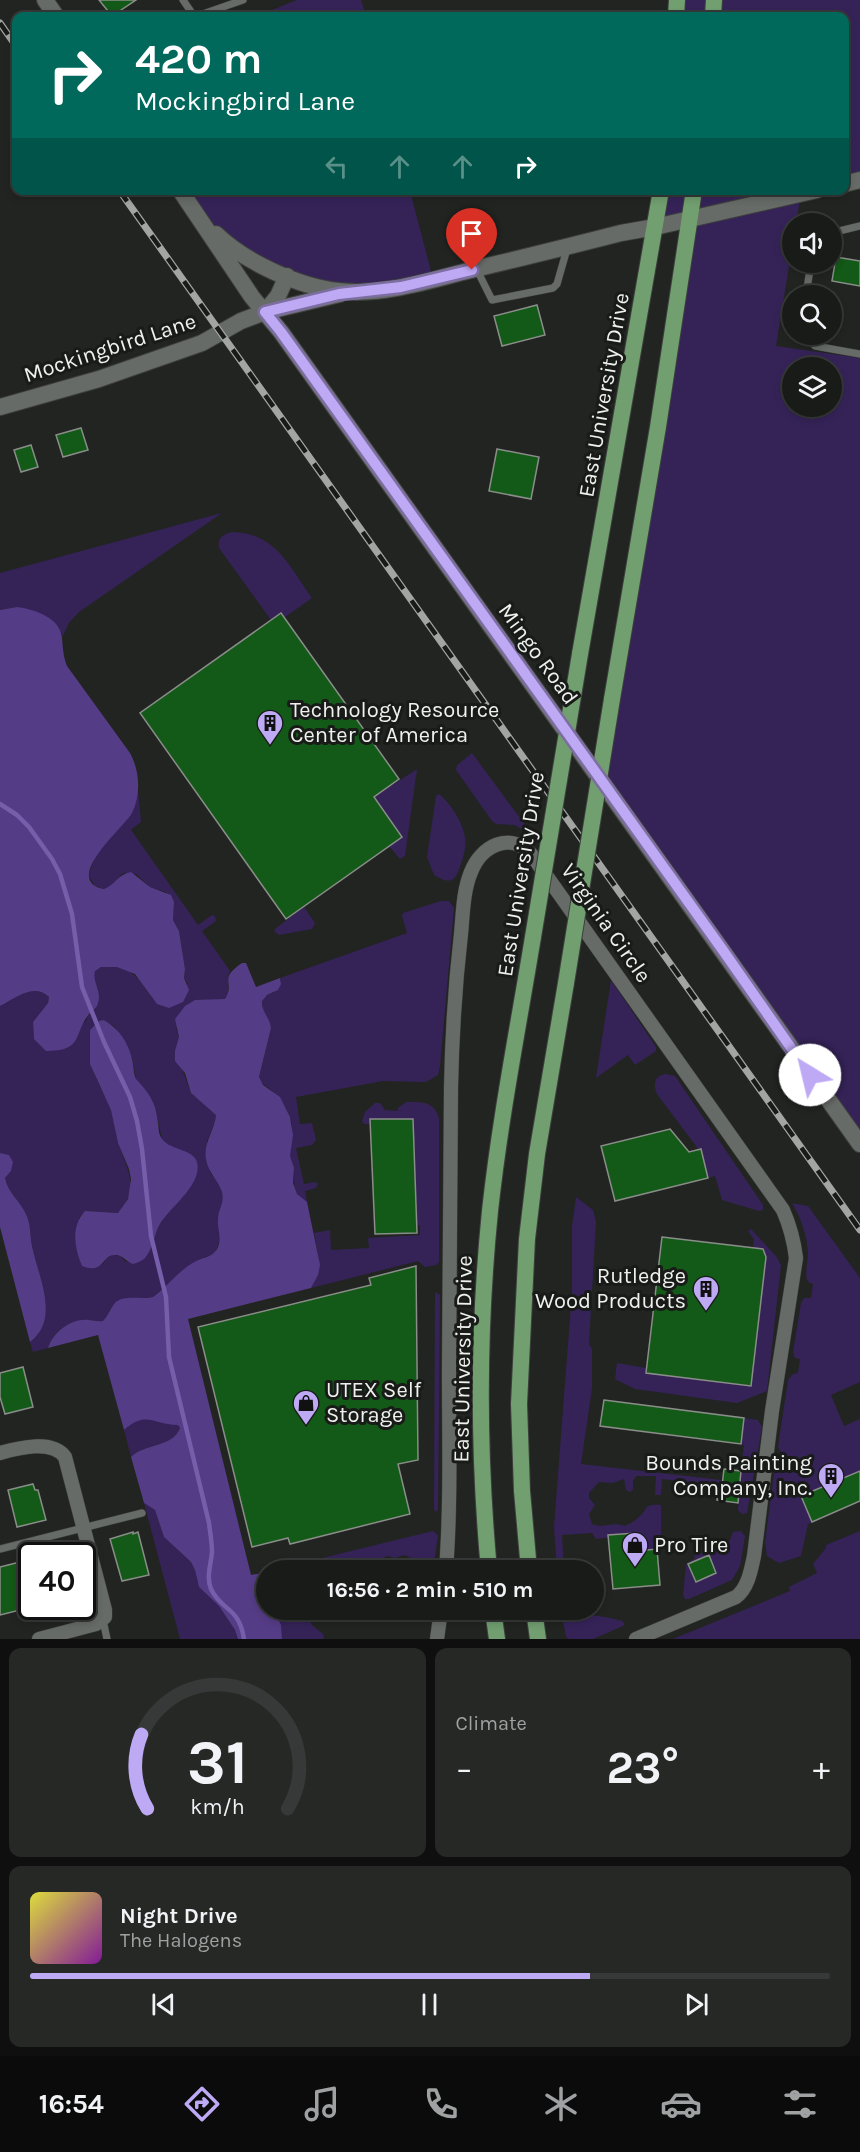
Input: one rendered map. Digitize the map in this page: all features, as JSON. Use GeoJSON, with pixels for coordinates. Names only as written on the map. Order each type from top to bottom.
{"type":"FeatureCollection","features":[{"type":"Feature","properties":{"kind":"main road","name":"East University Drive"},"geometry":{"type":"LineString","coordinates":[[488,1560],[483,1478],[482,1358],[487,1261],[496,1163],[580,654],[660,195]]}},
{"type":"Feature","properties":{"kind":"main road"},"geometry":{"type":"LineString","coordinates":[[528,1560],[522,1491],[519,1404],[527,1239],[537,1154],[693,195]]}},
{"type":"Feature","properties":{"kind":"main road"},"geometry":{"type":"LineString","coordinates":[[494,1620],[497,1639]]}},
{"type":"Feature","properties":{"kind":"main road"},"geometry":{"type":"LineString","coordinates":[[535,1620],[538,1639]]}},
{"type":"Feature","properties":{"kind":"street","name":"Mingo Road"},"geometry":{"type":"LineString","coordinates":[[183,195],[222,254],[281,332],[860,1144]]}},
{"type":"Feature","properties":{"kind":"street"},"geometry":{"type":"LineString","coordinates":[[191,207],[231,247],[260,265],[329,290],[361,291],[401,287],[621,233],[795,195]]}},
{"type":"Feature","properties":{"kind":"street"},"geometry":{"type":"LineString","coordinates":[[265,312],[278,296],[287,276]]}},
{"type":"Feature","properties":{"kind":"street","name":"Mockingbird Lane"},"geometry":{"type":"LineString","coordinates":[[0,407],[99,379],[161,358],[202,343],[242,321],[265,312],[361,291]]}},
{"type":"Feature","properties":{"kind":"street","name":"Virginia Circle"},"geometry":{"type":"LineString","coordinates":[[446,1560],[448,1284],[452,1033],[455,988],[465,893],[470,873],[477,860],[489,848],[501,843],[513,842],[526,848],[531,854],[783,1210],[795,1248],[796,1258],[772,1411],[754,1556],[744,1589],[736,1597],[636,1639]]}},
{"type":"Feature","properties":{"kind":"street"},"geometry":{"type":"LineString","coordinates":[[0,1453],[33,1445],[58,1452],[65,1457],[105,1610],[103,1620],[96,1624],[39,1639]]}},
{"type":"Feature","properties":{"kind":"street"},"geometry":{"type":"LineString","coordinates":[[437,1639],[440,1620]]}},
{"type":"Feature","properties":{"kind":"lane"},"geometry":{"type":"LineString","coordinates":[[207,12],[243,0]]}},
{"type":"Feature","properties":{"kind":"lane"},"geometry":{"type":"LineString","coordinates":[[842,230],[860,226]]}},
{"type":"Feature","properties":{"kind":"lane"},"geometry":{"type":"LineString","coordinates":[[476,269],[492,300],[553,288],[557,284],[567,247]]}},
{"type":"Feature","properties":{"kind":"lane"},"geometry":{"type":"LineString","coordinates":[[814,345],[860,354]]}},
{"type":"Feature","properties":{"kind":"lane"},"geometry":{"type":"LineString","coordinates":[[0,1549],[142,1513]]}},
{"type":"Feature","properties":{"kind":"lane"},"geometry":{"type":"LineString","coordinates":[[103,1620],[107,1639]]}},
{"type":"Feature","properties":{"kind":"shaded area"},"geometry":{"type":"Polygon","coordinates":[[[297,0],[361,0],[365,12],[267,12],[297,0]]]}},
{"type":"Feature","properties":{"kind":"shaded area"},"geometry":{"type":"Polygon","coordinates":[[[677,0],[860,0],[860,180],[849,183],[849,12],[676,12],[677,0]]]}},
{"type":"Feature","properties":{"kind":"shaded area"},"geometry":{"type":"Polygon","coordinates":[[[187,195],[411,195],[433,279],[340,291],[230,247],[187,195]]]}},
{"type":"Feature","properties":{"kind":"shaded area"},"geometry":{"type":"Polygon","coordinates":[[[660,195],[801,195],[798,213],[782,213],[782,273],[788,273],[786,285],[782,285],[782,309],[776,346],[860,358],[860,1144],[598,777],[690,220],[655,227],[660,195]]]}},
{"type":"Feature","properties":{"kind":"shaded area"},"geometry":{"type":"Polygon","coordinates":[[[222,513],[79,612],[69,623],[63,636],[58,626],[17,607],[0,610],[0,573],[222,513]]]}},
{"type":"Feature","properties":{"kind":"shaded area"},"geometry":{"type":"Polygon","coordinates":[[[232,532],[260,538],[271,545],[288,563],[312,598],[285,617],[281,613],[271,620],[219,548],[221,537],[232,532]]]}},
{"type":"Feature","properties":{"kind":"shaded area"},"geometry":{"type":"Polygon","coordinates":[[[17,607],[38,612],[57,625],[67,666],[130,753],[136,767],[138,791],[135,806],[132,813],[94,860],[89,879],[95,886],[104,889],[131,872],[150,887],[171,895],[174,902],[173,920],[179,931],[185,969],[184,978],[189,990],[183,1002],[169,1008],[157,1004],[135,974],[117,967],[101,967],[95,971],[94,975],[99,994],[96,1008],[84,1021],[76,1040],[66,1048],[46,1051],[34,1039],[33,1022],[48,1003],[49,997],[37,991],[30,991],[0,1006],[0,610],[17,607]]]}},
{"type":"Feature","properties":{"kind":"shaded area"},"geometry":{"type":"Polygon","coordinates":[[[472,753],[534,837],[515,825],[496,824],[492,821],[456,770],[457,765],[472,753]]]}},
{"type":"Feature","properties":{"kind":"shaded area"},"geometry":{"type":"Polygon","coordinates":[[[417,769],[405,856],[400,859],[389,846],[401,837],[374,797],[417,769]]]}},
{"type":"Feature","properties":{"kind":"shaded area"},"geometry":{"type":"Polygon","coordinates":[[[138,791],[141,822],[131,830],[198,925],[212,915],[215,916],[216,921],[202,931],[230,971],[225,999],[216,1000],[176,1028],[182,1069],[191,1093],[216,1114],[215,1123],[207,1141],[211,1174],[223,1194],[223,1203],[218,1217],[220,1240],[215,1253],[195,1262],[153,1297],[128,1298],[114,1304],[103,1321],[82,1320],[69,1324],[58,1331],[48,1348],[33,1352],[30,1342],[39,1333],[44,1322],[45,1297],[32,1246],[28,1218],[5,1178],[11,1171],[9,1155],[0,1153],[0,1006],[30,991],[37,991],[49,997],[48,1003],[33,1022],[34,1039],[85,1022],[96,1008],[98,990],[93,978],[95,970],[105,966],[114,965],[130,971],[153,999],[188,984],[184,978],[185,969],[179,931],[173,920],[174,902],[166,892],[150,887],[136,874],[123,873],[110,887],[104,889],[95,886],[89,876],[98,853],[134,802],[138,791]],[[104,1020],[92,1042],[90,1057],[94,1073],[111,1109],[130,1180],[129,1196],[118,1213],[85,1211],[79,1218],[102,1265],[107,1258],[113,1255],[120,1256],[126,1262],[150,1250],[164,1217],[188,1190],[193,1156],[168,1145],[162,1139],[156,1111],[136,1079],[127,1045],[114,1026],[104,1020]]]}},
{"type":"Feature","properties":{"kind":"shaded area"},"geometry":{"type":"Polygon","coordinates":[[[439,794],[458,817],[465,840],[465,850],[460,867],[456,877],[450,881],[434,875],[427,857],[436,796],[439,794]]]}},
{"type":"Feature","properties":{"kind":"shaded area"},"geometry":{"type":"Polygon","coordinates":[[[441,901],[449,901],[454,908],[438,1075],[426,1082],[383,1081],[296,1097],[300,1124],[312,1123],[316,1140],[312,1145],[296,1148],[304,1184],[315,1182],[318,1184],[316,1188],[305,1191],[307,1202],[299,1196],[295,1189],[294,1169],[290,1158],[292,1125],[289,1115],[282,1102],[262,1083],[259,1077],[271,1028],[262,1000],[275,992],[281,981],[280,978],[407,933],[403,913],[441,901]]]}},
{"type":"Feature","properties":{"kind":"shaded area"},"geometry":{"type":"Polygon","coordinates":[[[304,907],[315,923],[312,929],[279,935],[274,931],[276,928],[304,907]]]}},
{"type":"Feature","properties":{"kind":"shaded area"},"geometry":{"type":"Polygon","coordinates":[[[242,963],[246,963],[256,987],[280,978],[281,984],[278,990],[267,995],[262,1001],[271,1028],[259,1077],[263,1085],[280,1097],[290,1117],[293,1135],[290,1156],[294,1168],[293,1183],[297,1194],[307,1202],[320,1265],[311,1288],[188,1319],[251,1575],[256,1574],[256,1620],[279,1620],[282,1639],[238,1639],[235,1630],[219,1606],[199,1587],[191,1562],[164,1537],[155,1510],[144,1503],[131,1457],[143,1449],[171,1439],[180,1428],[178,1425],[145,1420],[132,1424],[124,1430],[98,1335],[48,1348],[58,1332],[69,1324],[82,1320],[103,1321],[114,1304],[122,1299],[153,1297],[184,1269],[211,1255],[218,1247],[220,1240],[218,1215],[223,1196],[206,1159],[208,1142],[216,1115],[191,1093],[185,1073],[175,1061],[179,1037],[175,1019],[185,1006],[195,1000],[225,999],[229,989],[230,973],[242,963]]]}},
{"type":"Feature","properties":{"kind":"shaded area"},"geometry":{"type":"Polygon","coordinates":[[[611,980],[656,1047],[656,1051],[635,1065],[628,1055],[596,1078],[611,980]]]}},
{"type":"Feature","properties":{"kind":"shaded area"},"geometry":{"type":"Polygon","coordinates":[[[104,1020],[122,1036],[128,1047],[136,1079],[154,1104],[161,1138],[171,1146],[191,1154],[197,1162],[198,1170],[191,1187],[160,1224],[145,1258],[133,1264],[116,1255],[95,1268],[89,1268],[82,1266],[77,1252],[75,1237],[78,1223],[85,1211],[118,1213],[128,1199],[131,1179],[118,1143],[111,1110],[90,1064],[90,1030],[99,1021],[104,1020]]]}},
{"type":"Feature","properties":{"kind":"shaded area"},"geometry":{"type":"Polygon","coordinates":[[[665,1074],[675,1076],[763,1205],[763,1210],[759,1211],[722,1200],[715,1176],[708,1178],[701,1149],[699,1150],[657,1094],[655,1081],[665,1074]]]}},
{"type":"Feature","properties":{"kind":"shaded area"},"geometry":{"type":"Polygon","coordinates":[[[406,1102],[431,1105],[439,1118],[439,1262],[436,1265],[425,1267],[418,1261],[311,1288],[318,1267],[314,1233],[330,1230],[331,1250],[369,1248],[368,1238],[420,1235],[420,1225],[417,1225],[413,1119],[370,1119],[370,1124],[364,1124],[362,1121],[365,1112],[375,1103],[380,1103],[385,1110],[398,1111],[398,1108],[406,1102]]]}},
{"type":"Feature","properties":{"kind":"shaded area"},"geometry":{"type":"Polygon","coordinates":[[[0,1153],[9,1155],[13,1162],[11,1171],[5,1178],[28,1218],[32,1246],[45,1297],[44,1322],[39,1333],[30,1342],[0,1227],[0,1153]]]}},
{"type":"Feature","properties":{"kind":"shaded area"},"geometry":{"type":"Polygon","coordinates":[[[576,1197],[593,1210],[596,1222],[589,1344],[592,1349],[592,1388],[581,1464],[739,1482],[744,1445],[741,1444],[744,1418],[758,1420],[762,1427],[747,1513],[742,1514],[738,1510],[740,1488],[662,1479],[661,1495],[655,1495],[656,1476],[636,1476],[630,1492],[626,1490],[624,1479],[613,1483],[599,1482],[589,1493],[589,1498],[595,1505],[589,1514],[592,1524],[600,1526],[616,1524],[625,1526],[642,1515],[648,1506],[661,1505],[661,1551],[656,1549],[637,1551],[636,1534],[596,1539],[592,1533],[562,1535],[563,1560],[556,1560],[554,1527],[572,1292],[572,1227],[576,1197]]]}},
{"type":"Feature","properties":{"kind":"shaded area"},"geometry":{"type":"Polygon","coordinates":[[[792,1203],[808,1206],[860,1278],[860,1382],[831,1395],[844,1426],[860,1419],[860,1471],[802,1496],[812,1522],[808,1524],[801,1556],[779,1563],[767,1556],[765,1543],[774,1473],[777,1468],[783,1467],[785,1453],[781,1452],[778,1447],[788,1380],[793,1374],[798,1373],[800,1359],[795,1358],[793,1352],[801,1303],[804,1298],[811,1298],[813,1284],[807,1279],[808,1253],[805,1233],[792,1203]]]}},
{"type":"Feature","properties":{"kind":"shaded area"},"geometry":{"type":"Polygon","coordinates":[[[751,1229],[776,1256],[781,1265],[767,1391],[737,1403],[635,1389],[615,1379],[617,1363],[646,1368],[646,1373],[751,1386],[766,1257],[763,1249],[753,1248],[754,1239],[748,1231],[751,1229]]]}},
{"type":"Feature","properties":{"kind":"shaded area"},"geometry":{"type":"Polygon","coordinates":[[[435,1292],[440,1295],[438,1510],[436,1512],[434,1509],[435,1292]]]}},
{"type":"Feature","properties":{"kind":"shaded area"},"geometry":{"type":"Polygon","coordinates":[[[147,1418],[178,1425],[180,1428],[171,1439],[143,1449],[131,1457],[124,1430],[134,1421],[147,1418]]]}},
{"type":"Feature","properties":{"kind":"shaded area"},"geometry":{"type":"Polygon","coordinates":[[[144,1503],[155,1510],[164,1537],[191,1562],[199,1587],[219,1606],[235,1630],[238,1639],[180,1639],[144,1503]]]}},
{"type":"Feature","properties":{"kind":"shaded area"},"geometry":{"type":"Polygon","coordinates":[[[433,1531],[438,1535],[434,1560],[412,1560],[405,1555],[395,1558],[387,1556],[377,1560],[314,1560],[433,1531]]]}},
{"type":"Feature","properties":{"kind":"shaded area"},"geometry":{"type":"Polygon","coordinates":[[[741,1531],[745,1536],[740,1566],[732,1580],[685,1599],[683,1595],[686,1565],[695,1558],[693,1552],[714,1542],[720,1547],[730,1540],[733,1532],[741,1531]],[[709,1555],[688,1564],[695,1582],[716,1573],[709,1555]]]}},
{"type":"Feature","properties":{"kind":"shaded area"},"geometry":{"type":"Polygon","coordinates":[[[860,1531],[860,1639],[673,1639],[790,1591],[789,1587],[817,1573],[813,1564],[826,1545],[860,1531]]]}},
{"type":"Feature","properties":{"kind":"shaded area"},"geometry":{"type":"Polygon","coordinates":[[[604,1617],[622,1621],[625,1624],[593,1639],[566,1637],[563,1620],[604,1620],[604,1617]]]}},
{"type":"Feature","properties":{"kind":"shaded area"},"geometry":{"type":"Polygon","coordinates":[[[279,1620],[309,1620],[323,1634],[324,1639],[282,1639],[279,1620]]]}},
{"type":"Feature","properties":{"kind":"building"},"geometry":{"type":"Polygon","coordinates":[[[99,0],[136,0],[118,12],[109,12],[99,0]]]}},
{"type":"Feature","properties":{"kind":"building"},"geometry":{"type":"Polygon","coordinates":[[[842,258],[860,261],[860,286],[832,281],[833,273],[842,273],[842,258]]]}},
{"type":"Feature","properties":{"kind":"building"},"geometry":{"type":"Polygon","coordinates":[[[537,305],[545,335],[502,346],[494,316],[537,305]]]}},
{"type":"Feature","properties":{"kind":"building"},"geometry":{"type":"Polygon","coordinates":[[[81,428],[88,450],[63,457],[56,435],[81,428]]]}},
{"type":"Feature","properties":{"kind":"building"},"geometry":{"type":"Polygon","coordinates":[[[31,445],[38,467],[21,472],[14,450],[31,445]]]}},
{"type":"Feature","properties":{"kind":"building"},"geometry":{"type":"Polygon","coordinates":[[[497,449],[539,457],[531,499],[489,491],[497,449]]]}},
{"type":"Feature","properties":{"kind":"building","name":"Technology Resource Center of America"},"geometry":{"type":"Polygon","coordinates":[[[281,613],[399,779],[374,797],[402,837],[286,919],[140,713],[281,613]]]}},
{"type":"Feature","properties":{"kind":"building"},"geometry":{"type":"Polygon","coordinates":[[[370,1119],[413,1119],[417,1233],[375,1234],[370,1119]]]}},
{"type":"Feature","properties":{"kind":"building","name":"Rutledge Wood Products"},"geometry":{"type":"Polygon","coordinates":[[[670,1129],[689,1152],[701,1149],[708,1178],[615,1201],[601,1146],[670,1129]]]}},
{"type":"Feature","properties":{"kind":"building","name":"Rutledge Wood Products"},"geometry":{"type":"Polygon","coordinates":[[[662,1237],[763,1249],[766,1257],[751,1386],[646,1373],[662,1237]]]}},
{"type":"Feature","properties":{"kind":"building"},"geometry":{"type":"Polygon","coordinates":[[[416,1266],[418,1460],[398,1464],[410,1514],[290,1544],[288,1538],[252,1547],[198,1327],[371,1285],[369,1278],[416,1266]]]}},
{"type":"Feature","properties":{"kind":"building"},"geometry":{"type":"Polygon","coordinates":[[[23,1367],[33,1407],[5,1414],[0,1397],[0,1373],[23,1367]]]}},
{"type":"Feature","properties":{"kind":"building"},"geometry":{"type":"Polygon","coordinates":[[[604,1400],[744,1418],[741,1444],[600,1426],[604,1400]]]}},
{"type":"Feature","properties":{"kind":"building"},"geometry":{"type":"Polygon","coordinates":[[[724,1469],[741,1471],[738,1503],[717,1500],[724,1469]]]}},
{"type":"Feature","properties":{"kind":"building","name":"Bounds Painting Company, Inc."},"geometry":{"type":"Polygon","coordinates":[[[860,1471],[860,1501],[812,1522],[801,1496],[860,1471]]]}},
{"type":"Feature","properties":{"kind":"building"},"geometry":{"type":"Polygon","coordinates":[[[33,1484],[35,1490],[38,1490],[46,1520],[17,1527],[8,1490],[33,1484]]]}},
{"type":"Feature","properties":{"kind":"building"},"geometry":{"type":"Polygon","coordinates":[[[133,1532],[133,1534],[138,1532],[149,1575],[122,1581],[110,1539],[133,1532]]]}},
{"type":"Feature","properties":{"kind":"building","name":"Pro Tire"},"geometry":{"type":"Polygon","coordinates":[[[636,1533],[637,1551],[657,1549],[660,1585],[613,1589],[608,1535],[636,1533]]]}},
{"type":"Feature","properties":{"kind":"building","name":"Pro Tire"},"geometry":{"type":"Polygon","coordinates":[[[709,1555],[716,1573],[696,1582],[688,1564],[709,1555]]]}},
{"type":"Feature","properties":{"kind":"building"},"geometry":{"type":"Polygon","coordinates":[[[18,1562],[18,1610],[0,1615],[0,1567],[18,1562]]]}},
{"type":"Feature","properties":{"kind":"waterway"},"geometry":{"type":"LineString","coordinates":[[0,804],[17,815],[29,827],[60,874],[72,914],[82,987],[104,1042],[130,1097],[142,1149],[151,1236],[166,1297],[169,1357],[209,1523],[212,1552],[209,1575],[211,1589],[238,1620],[244,1639]]}},
{"type":"Feature","properties":{"kind":"railway"},"geometry":{"type":"LineString","coordinates":[[0,23],[12,40]]}},
{"type":"Feature","properties":{"kind":"railway"},"geometry":{"type":"LineString","coordinates":[[123,195],[860,1230]]}},
{"type":"Feature","properties":{"kind":"place","name":"Technology Resource Center of America"},"geometry":{"type":"Point","coordinates":[270,746]}},
{"type":"Feature","properties":{"kind":"place","name":"Rutledge Wood Products"},"geometry":{"type":"Point","coordinates":[706,1312]}},
{"type":"Feature","properties":{"kind":"place","name":"UTEX Self Storage"},"geometry":{"type":"Point","coordinates":[306,1426]}},
{"type":"Feature","properties":{"kind":"place","name":"Bounds Painting Company, Inc."},"geometry":{"type":"Point","coordinates":[831,1499]}},
{"type":"Feature","properties":{"kind":"place","name":"Pro Tire"},"geometry":{"type":"Point","coordinates":[635,1568]}},
{"type":"Feature","properties":{"kind":"route"},"geometry":{"type":"LineString","coordinates":[[472,270],[401,287],[339,294],[265,312],[810,1075]]}}]}
